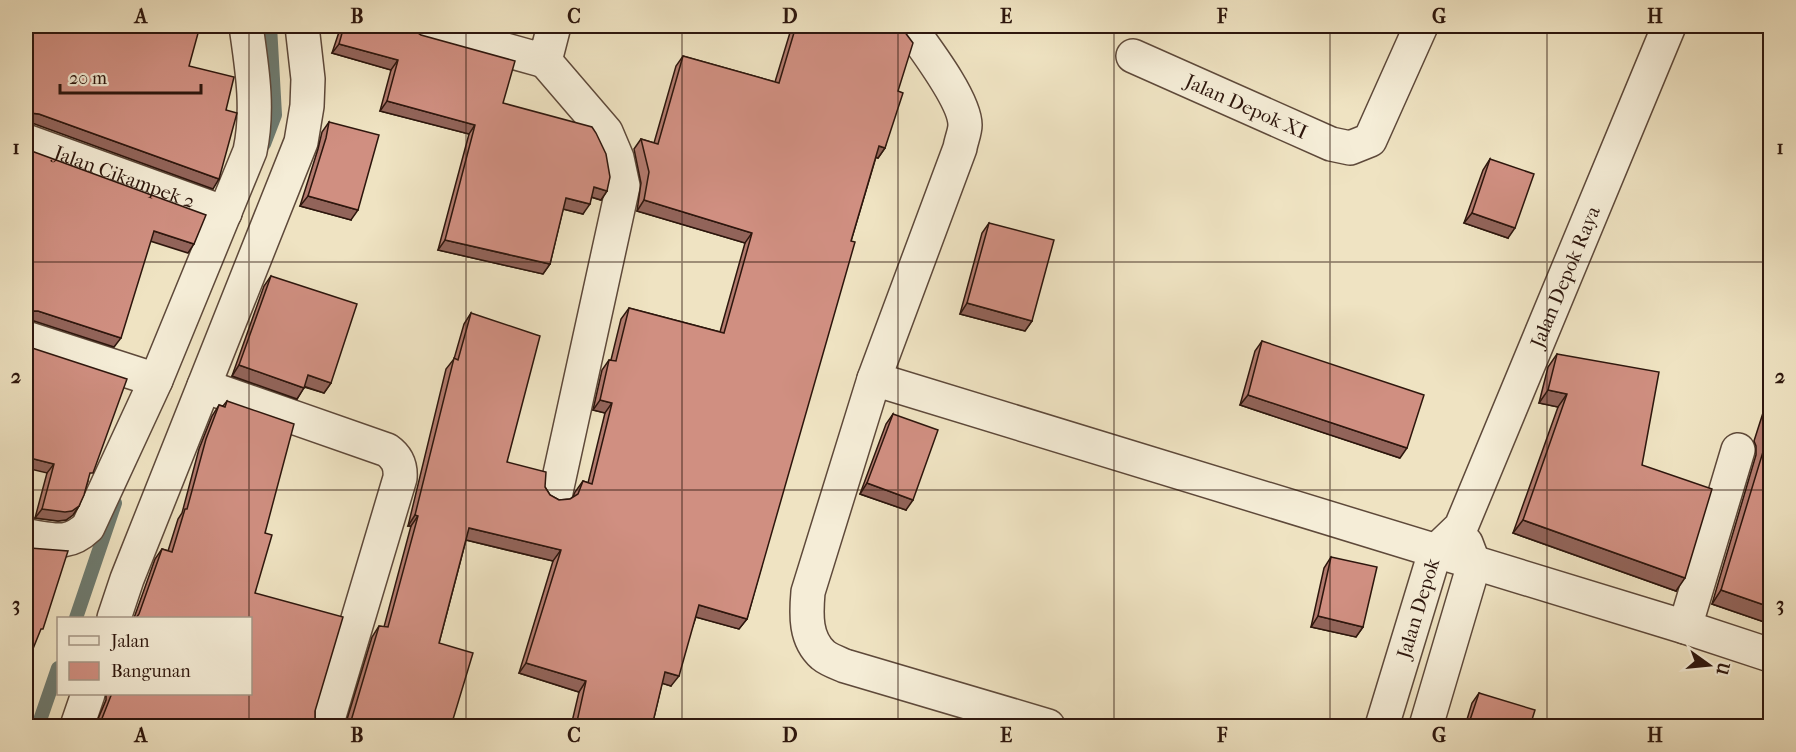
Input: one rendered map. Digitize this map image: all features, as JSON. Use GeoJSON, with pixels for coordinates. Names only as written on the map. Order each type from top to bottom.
{"type":"FeatureCollection","features":[{"type":"Feature","properties":{"kind":"street"},"geometry":{"type":"LineString","coordinates":[[26,536],[61,540],[77,537],[88,527],[156,380],[250,151],[255,127],[255,90],[246,26]]}},
{"type":"Feature","properties":{"kind":"street"},"geometry":{"type":"LineString","coordinates":[[114,617],[127,579],[301,142],[309,79],[302,26]]}},
{"type":"Feature","properties":{"kind":"street"},"geometry":{"type":"LineString","coordinates":[[419,26],[545,61],[606,132],[617,158],[623,186],[556,492]]}},
{"type":"Feature","properties":{"kind":"street"},"geometry":{"type":"LineString","coordinates":[[545,61],[554,26]]}},
{"type":"Feature","properties":{"kind":"street"},"geometry":{"type":"LineString","coordinates":[[909,26],[939,70],[959,105],[965,125],[960,148],[874,379],[808,592],[806,616],[810,636],[823,655],[844,666],[1048,726]]}},
{"type":"Feature","properties":{"kind":"street","name":"Jalan Depok XI"},"geometry":{"type":"LineString","coordinates":[[1133,56],[1331,144],[1350,148],[1370,140],[1421,26]]}},
{"type":"Feature","properties":{"kind":"street","name":"Jalan Depok Raya"},"geometry":{"type":"LineString","coordinates":[[1461,527],[1669,26]]}},
{"type":"Feature","properties":{"kind":"street","name":"Jalan Cikampek 2"},"geometry":{"type":"LineString","coordinates":[[26,141],[225,213]]}},
{"type":"Feature","properties":{"kind":"street"},"geometry":{"type":"LineString","coordinates":[[26,338],[156,380]]}},
{"type":"Feature","properties":{"kind":"street"},"geometry":{"type":"LineString","coordinates":[[874,379],[1770,655]]}},
{"type":"Feature","properties":{"kind":"street"},"geometry":{"type":"LineString","coordinates":[[204,386],[387,450],[393,454],[401,468],[326,726]]}},
{"type":"Feature","properties":{"kind":"street"},"geometry":{"type":"LineString","coordinates":[[1684,627],[1738,450]]}},
{"type":"Feature","properties":{"kind":"street","name":"Jalan Depok"},"geometry":{"type":"LineString","coordinates":[[1382,726],[1435,552],[1461,527],[1474,564],[1426,726]]}},
{"type":"Feature","properties":{"kind":"street"},"geometry":{"type":"LineString","coordinates":[[77,726],[87,695]]}},
{"type":"Feature","properties":{"kind":"building"},"geometry":{"type":"Polygon","coordinates":[[[26,26],[200,26],[189,66],[234,77],[226,110],[237,113],[219,179],[39,114],[26,115],[26,26]]]}},
{"type":"Feature","properties":{"kind":"building"},"geometry":{"type":"Polygon","coordinates":[[[344,26],[410,26],[421,35],[515,61],[503,103],[592,127],[606,154],[610,177],[607,191],[594,187],[590,204],[566,198],[550,264],[445,240],[475,125],[387,101],[398,60],[339,44],[344,26]]]}},
{"type":"Feature","properties":{"kind":"building"},"geometry":{"type":"Polygon","coordinates":[[[796,26],[887,26],[904,31],[913,43],[898,91],[903,93],[885,148],[879,146],[851,241],[855,242],[747,619],[699,605],[679,676],[665,672],[652,726],[576,726],[586,681],[526,663],[561,550],[469,528],[439,643],[473,653],[451,726],[348,726],[379,626],[388,627],[418,516],[415,515],[454,358],[458,360],[471,313],[540,336],[507,462],[546,472],[545,487],[550,495],[559,500],[570,499],[578,494],[583,481],[592,484],[612,403],[600,400],[609,360],[616,361],[629,308],[724,333],[752,233],[644,200],[649,172],[641,139],[658,144],[683,56],[779,83],[796,26]]]}},
{"type":"Feature","properties":{"kind":"building"},"geometry":{"type":"Polygon","coordinates":[[[329,122],[379,135],[358,210],[308,196],[329,122]]]}},
{"type":"Feature","properties":{"kind":"building"},"geometry":{"type":"Polygon","coordinates":[[[26,149],[206,215],[194,244],[154,231],[121,338],[38,311],[26,312],[26,149]]]}},
{"type":"Feature","properties":{"kind":"building"},"geometry":{"type":"Polygon","coordinates":[[[1490,159],[1534,174],[1515,228],[1472,213],[1490,159]]]}},
{"type":"Feature","properties":{"kind":"building"},"geometry":{"type":"Polygon","coordinates":[[[989,223],[1054,240],[1032,321],[967,303],[989,223]]]}},
{"type":"Feature","properties":{"kind":"building"},"geometry":{"type":"Polygon","coordinates":[[[271,276],[357,304],[331,383],[308,375],[304,388],[239,365],[271,276]]]}},
{"type":"Feature","properties":{"kind":"building"},"geometry":{"type":"Polygon","coordinates":[[[1262,341],[1424,395],[1407,448],[1248,395],[1262,341]]]}},
{"type":"Feature","properties":{"kind":"building"},"geometry":{"type":"Polygon","coordinates":[[[26,346],[127,379],[93,473],[90,473],[84,495],[79,506],[72,511],[42,509],[54,464],[26,457],[26,346]]]}},
{"type":"Feature","properties":{"kind":"building"},"geometry":{"type":"Polygon","coordinates":[[[1557,354],[1659,372],[1642,465],[1712,489],[1685,578],[1523,520],[1567,394],[1548,390],[1557,354]]]}},
{"type":"Feature","properties":{"kind":"building"},"geometry":{"type":"Polygon","coordinates":[[[227,401],[294,424],[265,533],[272,535],[255,593],[343,617],[315,711],[315,720],[319,726],[99,726],[111,695],[252,695],[252,617],[137,617],[162,549],[172,552],[185,509],[187,509],[206,439],[219,405],[225,407],[227,401]]]}},
{"type":"Feature","properties":{"kind":"building"},"geometry":{"type":"Polygon","coordinates":[[[1770,406],[1770,607],[1721,590],[1766,442],[1766,432],[1763,427],[1770,406]]]}},
{"type":"Feature","properties":{"kind":"building"},"geometry":{"type":"Polygon","coordinates":[[[893,414],[938,430],[913,500],[867,483],[893,414]]]}},
{"type":"Feature","properties":{"kind":"building"},"geometry":{"type":"Polygon","coordinates":[[[30,548],[68,551],[43,629],[41,629],[26,666],[26,549],[30,550],[30,548]]]}},
{"type":"Feature","properties":{"kind":"building"},"geometry":{"type":"Polygon","coordinates":[[[1331,557],[1377,567],[1363,627],[1318,616],[1331,557]]]}},
{"type":"Feature","properties":{"kind":"building"},"geometry":{"type":"Polygon","coordinates":[[[1479,693],[1535,710],[1530,726],[1468,726],[1479,693]]]}},
{"type":"Feature","properties":{"kind":"waterway"},"geometry":{"type":"LineString","coordinates":[[264,144],[275,115],[270,26]]}},
{"type":"Feature","properties":{"kind":"waterway"},"geometry":{"type":"LineString","coordinates":[[76,617],[115,503]]}},
{"type":"Feature","properties":{"kind":"waterway"},"geometry":{"type":"LineString","coordinates":[[38,726],[57,671]]}}]}
